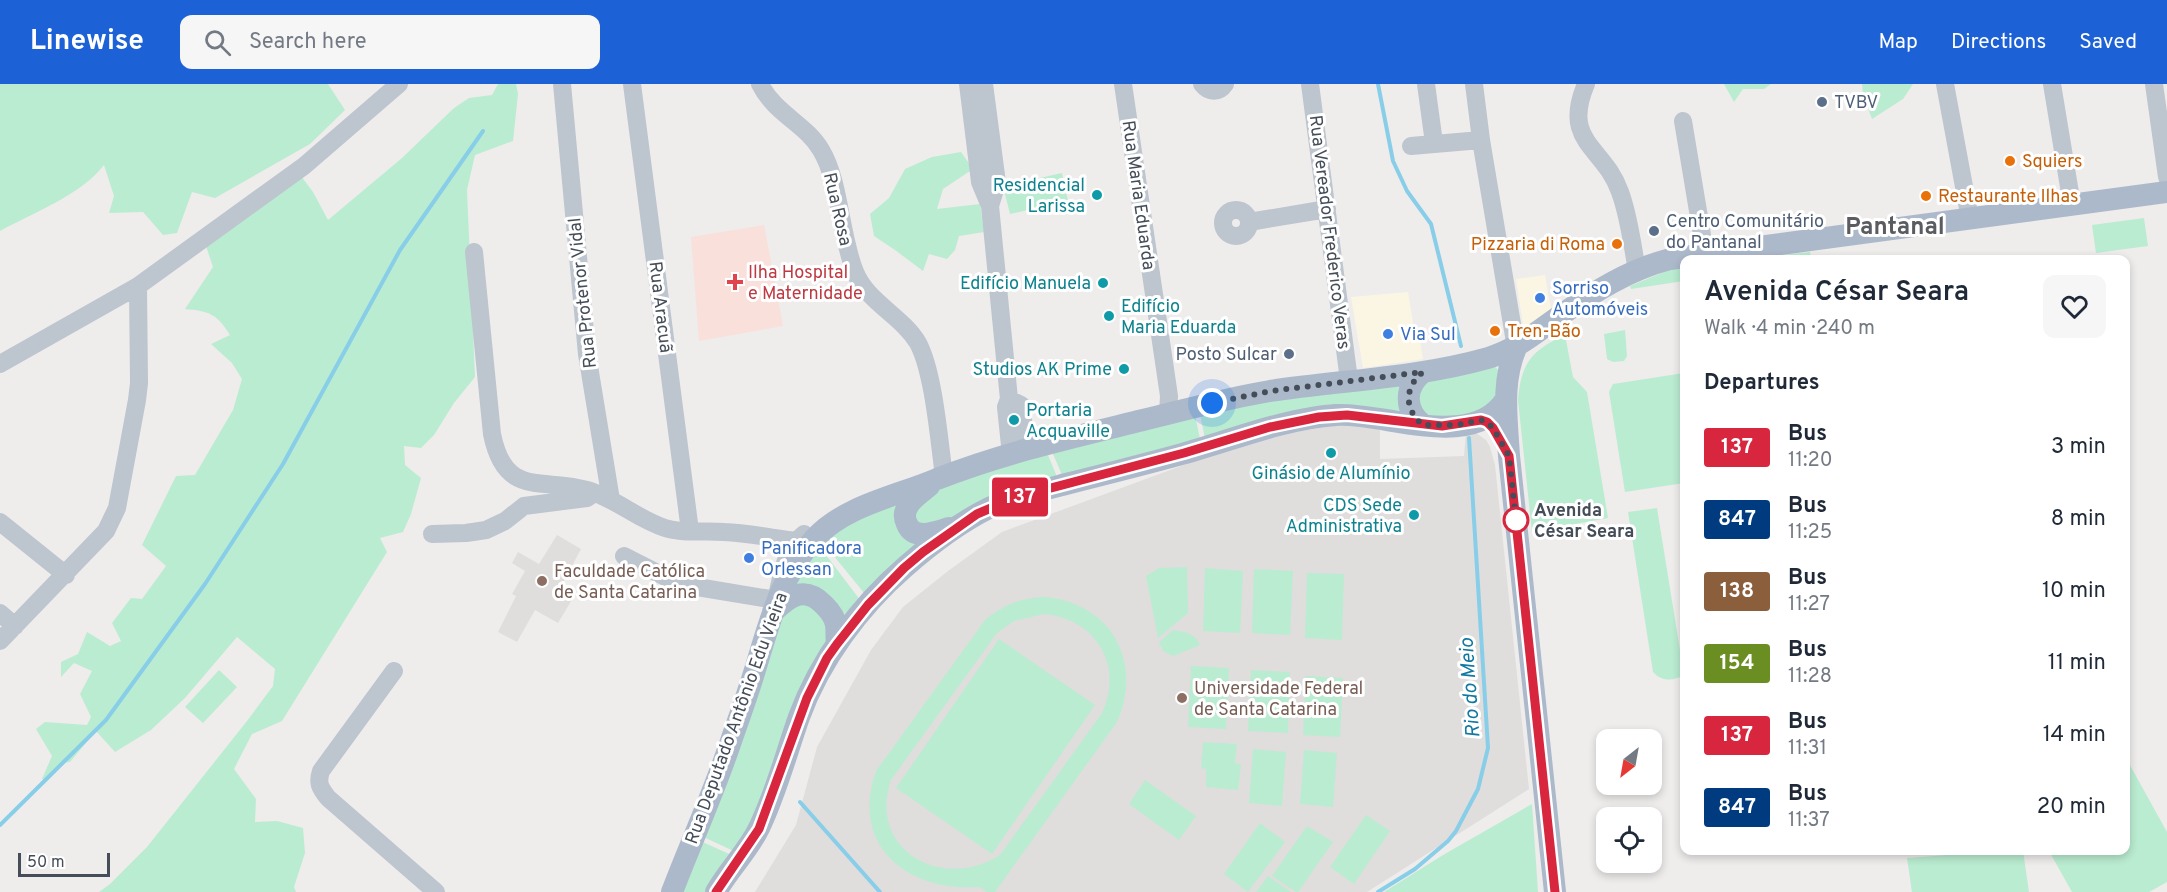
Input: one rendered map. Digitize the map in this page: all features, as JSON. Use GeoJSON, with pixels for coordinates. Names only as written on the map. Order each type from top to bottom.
{"type":"FeatureCollection","features":[{"type":"Feature","properties":{"kind":"main road"},"geometry":{"type":"LineString","coordinates":[[1693,255],[2167,192]]}},
{"type":"Feature","properties":{"kind":"main road"},"geometry":{"type":"LineString","coordinates":[[1423,425],[1413,415],[1409,402],[1410,388],[1423,372],[1488,358],[1516,348],[1596,291],[1637,270],[1680,257]]}},
{"type":"Feature","properties":{"kind":"main road"},"geometry":{"type":"LineString","coordinates":[[1516,348],[1507,376],[1509,456],[1555,892]]}},
{"type":"Feature","properties":{"kind":"main road"},"geometry":{"type":"LineString","coordinates":[[1488,358],[1502,368],[1507,376]]}},
{"type":"Feature","properties":{"kind":"main road","name":"Rua Deputado Antônio Edu Vieira"},"geometry":{"type":"LineString","coordinates":[[672,892],[730,746],[774,607],[804,551],[824,530],[845,515],[940,478],[1019,453],[1168,414],[1259,393],[1423,372]]}},
{"type":"Feature","properties":{"kind":"main road"},"geometry":{"type":"LineString","coordinates":[[716,892],[759,829],[807,698],[827,658],[887,583],[923,552],[962,524],[989,508],[1017,497],[1184,453],[1292,421],[1347,415],[1423,425],[1457,425],[1481,420],[1497,411],[1506,399]]}},
{"type":"Feature","properties":{"kind":"main road"},"geometry":{"type":"LineString","coordinates":[[1481,420],[1493,428],[1509,456]]}},
{"type":"Feature","properties":{"kind":"main road"},"geometry":{"type":"LineString","coordinates":[[940,478],[908,505],[904,515],[907,526],[918,534],[927,534],[962,524]]}},
{"type":"Feature","properties":{"kind":"main road"},"geometry":{"type":"LineString","coordinates":[[774,607],[800,594],[812,595],[830,611],[836,623],[837,644]]}},
{"type":"Feature","properties":{"kind":"street"},"geometry":{"type":"LineString","coordinates":[[0,364],[138,286],[304,166],[399,84]]}},
{"type":"Feature","properties":{"kind":"street","name":"Rua Protenor Vidal"},"geometry":{"type":"LineString","coordinates":[[562,84],[587,354],[611,500]]}},
{"type":"Feature","properties":{"kind":"street","name":"Rua Aracuã"},"geometry":{"type":"LineString","coordinates":[[632,84],[690,531]]}},
{"type":"Feature","properties":{"kind":"street","name":"Rua Rosa"},"geometry":{"type":"LineString","coordinates":[[760,84],[776,107],[815,140],[822,151],[832,180],[847,250],[856,274],[868,292],[917,342],[929,374],[940,478]]}},
{"type":"Feature","properties":{"kind":"street"},"geometry":{"type":"LineString","coordinates":[[968,84],[980,182],[990,206],[1009,399],[1021,405],[1019,453]]}},
{"type":"Feature","properties":{"kind":"street"},"geometry":{"type":"LineString","coordinates":[[984,84],[997,183],[990,206]]}},
{"type":"Feature","properties":{"kind":"street","name":"Rua Maria Eduarda"},"geometry":{"type":"LineString","coordinates":[[1123,84],[1169,396],[1168,414]]}},
{"type":"Feature","properties":{"kind":"street"},"geometry":{"type":"LineString","coordinates":[[1202,84],[1206,89],[1214,91],[1225,84]]}},
{"type":"Feature","properties":{"kind":"street","name":"Rua Vereador Frederico Veras"},"geometry":{"type":"LineString","coordinates":[[1310,84],[1349,380]]}},
{"type":"Feature","properties":{"kind":"street"},"geometry":{"type":"LineString","coordinates":[[1425,84],[1434,144]]}},
{"type":"Feature","properties":{"kind":"street"},"geometry":{"type":"LineString","coordinates":[[1474,84],[1481,140],[1516,348]]}},
{"type":"Feature","properties":{"kind":"street"},"geometry":{"type":"LineString","coordinates":[[1586,84],[1580,99],[1579,129],[1583,139],[1604,164],[1620,192],[1637,270]]}},
{"type":"Feature","properties":{"kind":"street"},"geometry":{"type":"LineString","coordinates":[[1945,84],[1970,219]]}},
{"type":"Feature","properties":{"kind":"street"},"geometry":{"type":"LineString","coordinates":[[2052,84],[2072,205]]}},
{"type":"Feature","properties":{"kind":"street"},"geometry":{"type":"LineString","coordinates":[[2154,84],[2167,177]]}},
{"type":"Feature","properties":{"kind":"street"},"geometry":{"type":"LineString","coordinates":[[1683,122],[1705,253]]}},
{"type":"Feature","properties":{"kind":"street"},"geometry":{"type":"LineString","coordinates":[[1411,146],[1481,140]]}},
{"type":"Feature","properties":{"kind":"street"},"geometry":{"type":"LineString","coordinates":[[1249,222],[1327,209]]}},
{"type":"Feature","properties":{"kind":"street"},"geometry":{"type":"LineString","coordinates":[[474,252],[489,417],[495,447],[501,460],[514,476],[528,483],[586,490],[587,500]]}},
{"type":"Feature","properties":{"kind":"street"},"geometry":{"type":"LineString","coordinates":[[0,641],[106,531],[117,508],[139,384],[138,286]]}},
{"type":"Feature","properties":{"kind":"street"},"geometry":{"type":"LineString","coordinates":[[432,534],[486,530],[505,521],[524,506],[611,500],[664,528],[724,532],[796,541]]}},
{"type":"Feature","properties":{"kind":"street"},"geometry":{"type":"LineString","coordinates":[[624,556],[679,584],[774,607],[786,561],[796,541],[809,530],[845,515]]}},
{"type":"Feature","properties":{"kind":"street"},"geometry":{"type":"LineString","coordinates":[[0,522],[66,575]]}},
{"type":"Feature","properties":{"kind":"street"},"geometry":{"type":"LineString","coordinates":[[0,613],[15,626]]}},
{"type":"Feature","properties":{"kind":"street"},"geometry":{"type":"LineString","coordinates":[[394,671],[321,771],[318,779],[320,789],[328,798],[436,892]]}},
{"type":"Feature","properties":{"kind":"shaded area","name":"Ilha Hospital e Maternidade"},"geometry":{"type":"Polygon","coordinates":[[[764,225],[783,326],[699,341],[691,237],[764,225]]]}},
{"type":"Feature","properties":{"kind":"shaded area"},"geometry":{"type":"Polygon","coordinates":[[[1545,275],[1551,310],[1524,331],[1516,279],[1545,275]]]}},
{"type":"Feature","properties":{"kind":"shaded area"},"geometry":{"type":"Polygon","coordinates":[[[1408,292],[1416,341],[1420,341],[1423,359],[1363,368],[1351,297],[1408,292]]]}},
{"type":"Feature","properties":{"kind":"shaded area","name":"Universidade Federal de Santa Catarina"},"geometry":{"type":"Polygon","coordinates":[[[1338,425],[1380,429],[1380,459],[1464,456],[1466,432],[1473,431],[1486,440],[1490,447],[1495,465],[1529,789],[1367,892],[755,892],[796,825],[817,747],[871,650],[903,607],[1002,532],[1257,438],[1338,425]]]}},
{"type":"Feature","properties":{"kind":"shaded area","name":"Faculdade Católica de Santa Catarina"},"geometry":{"type":"Polygon","coordinates":[[[557,535],[581,549],[559,590],[573,598],[558,623],[535,610],[517,642],[498,632],[516,596],[512,594],[525,571],[512,563],[518,552],[539,564],[557,535]]]}},
{"type":"Feature","properties":{"kind":"green space"},"geometry":{"type":"Polygon","coordinates":[[[0,84],[328,84],[345,110],[310,144],[215,198],[192,192],[177,233],[163,235],[143,212],[109,213],[114,196],[104,165],[94,176],[70,194],[0,231],[0,84]]]}},
{"type":"Feature","properties":{"kind":"green space"},"geometry":{"type":"Polygon","coordinates":[[[498,84],[516,84],[518,94],[513,141],[475,155],[467,190],[475,377],[454,403],[434,435],[421,448],[404,446],[405,465],[421,478],[411,514],[403,532],[380,538],[387,552],[282,721],[252,734],[234,769],[256,799],[255,822],[277,821],[303,828],[305,853],[294,887],[296,892],[99,892],[147,847],[273,686],[275,669],[237,637],[185,698],[151,730],[115,752],[96,731],[70,762],[63,763],[47,781],[42,779],[52,756],[36,729],[45,722],[87,725],[91,717],[80,694],[92,671],[74,663],[61,677],[61,662],[78,654],[87,632],[110,646],[121,641],[112,623],[131,598],[142,599],[166,566],[142,545],[176,476],[195,475],[233,410],[242,379],[232,363],[211,344],[230,335],[221,322],[212,315],[185,309],[213,267],[205,243],[301,176],[313,192],[328,220],[402,158],[454,108],[469,98],[492,95],[498,84]]]}},
{"type":"Feature","properties":{"kind":"green space"},"geometry":{"type":"Polygon","coordinates":[[[1724,84],[1771,84],[1764,89],[1743,89],[1734,102],[1724,84]]]}},
{"type":"Feature","properties":{"kind":"green space"},"geometry":{"type":"Polygon","coordinates":[[[1862,84],[1913,84],[1903,99],[1872,119],[1862,84]]]}},
{"type":"Feature","properties":{"kind":"green space"},"geometry":{"type":"Polygon","coordinates":[[[961,152],[973,169],[943,189],[937,209],[980,204],[984,232],[959,236],[955,250],[947,259],[929,254],[923,271],[874,236],[870,214],[889,198],[905,169],[932,157],[961,152]]]}},
{"type":"Feature","properties":{"kind":"green space"},"geometry":{"type":"Polygon","coordinates":[[[1062,173],[1068,201],[1010,214],[1003,186],[1062,173]]]}},
{"type":"Feature","properties":{"kind":"green space"},"geometry":{"type":"Polygon","coordinates":[[[2144,218],[2148,246],[2096,253],[2092,225],[2144,218]]]}},
{"type":"Feature","properties":{"kind":"green space"},"geometry":{"type":"Polygon","coordinates":[[[1810,252],[1810,255],[1783,255],[1810,252]]]}},
{"type":"Feature","properties":{"kind":"green space"},"geometry":{"type":"Polygon","coordinates":[[[1680,265],[1680,282],[1631,289],[1630,286],[1680,265]]]}},
{"type":"Feature","properties":{"kind":"green space"},"geometry":{"type":"Polygon","coordinates":[[[1625,330],[1627,356],[1624,361],[1613,362],[1607,359],[1604,334],[1625,330]]]}},
{"type":"Feature","properties":{"kind":"green space"},"geometry":{"type":"Polygon","coordinates":[[[1565,335],[1573,377],[1587,392],[1608,518],[1532,532],[1518,400],[1520,387],[1525,367],[1536,352],[1565,335]]]}},
{"type":"Feature","properties":{"kind":"green space"},"geometry":{"type":"Polygon","coordinates":[[[1491,362],[1502,374],[1490,412],[1425,422],[1411,396],[1416,382],[1491,362]]]}},
{"type":"Feature","properties":{"kind":"green space"},"geometry":{"type":"Polygon","coordinates":[[[1680,374],[1680,484],[1625,492],[1609,392],[1613,384],[1680,374]]]}},
{"type":"Feature","properties":{"kind":"green space"},"geometry":{"type":"Polygon","coordinates":[[[1412,378],[1414,421],[1353,411],[1206,444],[1199,409],[1412,378]]]}},
{"type":"Feature","properties":{"kind":"green space"},"geometry":{"type":"Polygon","coordinates":[[[1194,410],[1201,444],[1065,482],[1050,447],[1194,410]]]}},
{"type":"Feature","properties":{"kind":"green space"},"geometry":{"type":"Polygon","coordinates":[[[1045,448],[1060,484],[921,530],[911,507],[923,495],[1045,448]]]}},
{"type":"Feature","properties":{"kind":"green space"},"geometry":{"type":"Polygon","coordinates":[[[909,494],[922,538],[869,599],[820,539],[909,494]]]}},
{"type":"Feature","properties":{"kind":"green space"},"geometry":{"type":"Polygon","coordinates":[[[1657,508],[1680,650],[1680,676],[1676,678],[1660,678],[1653,672],[1628,512],[1657,508]]]}},
{"type":"Feature","properties":{"kind":"green space"},"geometry":{"type":"Polygon","coordinates":[[[816,542],[864,605],[839,635],[833,610],[780,599],[816,542]]]}},
{"type":"Feature","properties":{"kind":"green space"},"geometry":{"type":"Polygon","coordinates":[[[1187,567],[1188,613],[1158,638],[1146,576],[1159,568],[1187,567]]]}},
{"type":"Feature","properties":{"kind":"green space"},"geometry":{"type":"Polygon","coordinates":[[[1205,568],[1243,571],[1240,633],[1203,631],[1205,568]]]}},
{"type":"Feature","properties":{"kind":"green space"},"geometry":{"type":"Polygon","coordinates":[[[1254,569],[1293,571],[1290,635],[1252,633],[1254,569]]]}},
{"type":"Feature","properties":{"kind":"green space"},"geometry":{"type":"Polygon","coordinates":[[[1307,573],[1344,574],[1342,640],[1305,638],[1307,573]]]}},
{"type":"Feature","properties":{"kind":"green space"},"geometry":{"type":"Polygon","coordinates":[[[1036,598],[1067,601],[1087,610],[1103,623],[1115,638],[1123,657],[1126,677],[1124,699],[1117,722],[995,892],[987,892],[980,887],[953,886],[928,881],[907,872],[890,858],[878,841],[871,821],[870,797],[876,771],[985,620],[1013,603],[1036,598]],[[1044,614],[1014,621],[997,633],[891,780],[886,805],[890,826],[900,844],[915,858],[934,866],[955,869],[978,865],[1000,855],[1102,713],[1108,695],[1110,678],[1101,647],[1078,625],[1044,614]]]}},
{"type":"Feature","properties":{"kind":"green space"},"geometry":{"type":"Polygon","coordinates":[[[817,602],[831,640],[740,854],[697,834],[787,603],[817,602]]]}},
{"type":"Feature","properties":{"kind":"green space"},"geometry":{"type":"Polygon","coordinates":[[[1173,630],[1186,632],[1193,636],[1200,645],[1173,656],[1163,651],[1159,642],[1173,630]]]}},
{"type":"Feature","properties":{"kind":"green space"},"geometry":{"type":"Polygon","coordinates":[[[999,639],[1095,705],[992,854],[896,788],[999,639]]]}},
{"type":"Feature","properties":{"kind":"green space"},"geometry":{"type":"Polygon","coordinates":[[[1191,666],[1229,668],[1226,729],[1188,727],[1191,666]]]}},
{"type":"Feature","properties":{"kind":"green space"},"geometry":{"type":"Polygon","coordinates":[[[219,670],[237,687],[203,723],[185,707],[219,670]]]}},
{"type":"Feature","properties":{"kind":"green space"},"geometry":{"type":"Polygon","coordinates":[[[1251,670],[1290,672],[1288,733],[1248,731],[1251,670]]]}},
{"type":"Feature","properties":{"kind":"green space"},"geometry":{"type":"Polygon","coordinates":[[[1306,676],[1343,678],[1340,737],[1303,735],[1306,676]]]}},
{"type":"Feature","properties":{"kind":"green space"},"geometry":{"type":"Polygon","coordinates":[[[1203,742],[1237,744],[1235,763],[1241,764],[1238,790],[1206,787],[1206,769],[1201,768],[1203,742]]]}},
{"type":"Feature","properties":{"kind":"green space"},"geometry":{"type":"Polygon","coordinates":[[[1253,749],[1286,752],[1282,806],[1249,803],[1253,749]]]}},
{"type":"Feature","properties":{"kind":"green space"},"geometry":{"type":"Polygon","coordinates":[[[1304,750],[1337,753],[1333,807],[1300,804],[1304,750]]]}},
{"type":"Feature","properties":{"kind":"green space"},"geometry":{"type":"Polygon","coordinates":[[[2130,765],[2167,832],[2167,882],[2149,892],[2072,892],[2051,855],[2130,855],[2130,765]]]}},
{"type":"Feature","properties":{"kind":"green space"},"geometry":{"type":"Polygon","coordinates":[[[1145,780],[1196,816],[1179,840],[1129,804],[1145,780]]]}},
{"type":"Feature","properties":{"kind":"green space"},"geometry":{"type":"Polygon","coordinates":[[[1532,804],[1538,892],[1384,892],[1443,855],[1532,804]]]}},
{"type":"Feature","properties":{"kind":"green space"},"geometry":{"type":"Polygon","coordinates":[[[1366,815],[1390,831],[1354,884],[1330,867],[1366,815]]]}},
{"type":"Feature","properties":{"kind":"green space"},"geometry":{"type":"Polygon","coordinates":[[[1260,823],[1285,842],[1248,892],[1224,874],[1260,823]]]}},
{"type":"Feature","properties":{"kind":"green space"},"geometry":{"type":"Polygon","coordinates":[[[1307,826],[1333,842],[1296,892],[1272,876],[1307,826]]]}},
{"type":"Feature","properties":{"kind":"green space"},"geometry":{"type":"Polygon","coordinates":[[[696,839],[736,857],[713,892],[675,892],[696,839]]]}},
{"type":"Feature","properties":{"kind":"green space"},"geometry":{"type":"Polygon","coordinates":[[[1948,855],[2024,855],[2029,892],[1912,892],[1907,858],[1948,855]]]}},
{"type":"Feature","properties":{"kind":"green space"},"geometry":{"type":"Polygon","coordinates":[[[1268,876],[1291,892],[1256,892],[1268,876]]]}},
{"type":"Feature","properties":{"kind":"waterway","name":"Rio do Meio"},"geometry":{"type":"LineString","coordinates":[[1378,84],[1393,161],[1407,191],[1431,224],[1461,346]]}},
{"type":"Feature","properties":{"kind":"waterway"},"geometry":{"type":"LineString","coordinates":[[0,825],[106,720],[205,584],[283,464],[400,250],[483,131]]}},
{"type":"Feature","properties":{"kind":"waterway","name":"Rio do Meio"},"geometry":{"type":"LineString","coordinates":[[1378,892],[1415,869],[1448,841],[1456,831],[1478,789],[1488,748],[1469,438]]}},
{"type":"Feature","properties":{"kind":"waterway"},"geometry":{"type":"LineString","coordinates":[[800,802],[880,892]]}},
{"type":"Feature","properties":{"kind":"bus line","name":"137"},"geometry":{"type":"LineString","coordinates":[[716,892],[759,829],[800,715],[827,658],[887,583],[923,552],[977,514],[1004,501],[1184,453],[1270,427],[1337,415],[1442,426],[1481,420],[1493,428],[1509,456],[1555,892]]}},
{"type":"Feature","properties":{"kind":"place","name":"TVBV"},"geometry":{"type":"Point","coordinates":[1822,102]}},
{"type":"Feature","properties":{"kind":"place","name":"Squiers"},"geometry":{"type":"Point","coordinates":[2010,161]}},
{"type":"Feature","properties":{"kind":"place","name":"Residencial Larissa"},"geometry":{"type":"Point","coordinates":[1097,195]}},
{"type":"Feature","properties":{"kind":"place","name":"Restaurante Ilhas"},"geometry":{"type":"Point","coordinates":[1926,196]}},
{"type":"Feature","properties":{"kind":"place","name":"Centro Comunitário do Pantanal"},"geometry":{"type":"Point","coordinates":[1654,231]}},
{"type":"Feature","properties":{"kind":"place","name":"Pizzaria di Roma"},"geometry":{"type":"Point","coordinates":[1617,244]}},
{"type":"Feature","properties":{"kind":"place","name":"Ilha Hospital e Maternidade"},"geometry":{"type":"Point","coordinates":[735,282]}},
{"type":"Feature","properties":{"kind":"place","name":"Edifício Manuela"},"geometry":{"type":"Point","coordinates":[1103,283]}},
{"type":"Feature","properties":{"kind":"place","name":"Sorriso Automóveis"},"geometry":{"type":"Point","coordinates":[1540,298]}},
{"type":"Feature","properties":{"kind":"place","name":"Edifício Maria Eduarda"},"geometry":{"type":"Point","coordinates":[1109,316]}},
{"type":"Feature","properties":{"kind":"place","name":"Tren-Bão"},"geometry":{"type":"Point","coordinates":[1495,331]}},
{"type":"Feature","properties":{"kind":"place","name":"Via Sul"},"geometry":{"type":"Point","coordinates":[1388,334]}},
{"type":"Feature","properties":{"kind":"place","name":"Posto Sulcar"},"geometry":{"type":"Point","coordinates":[1289,354]}},
{"type":"Feature","properties":{"kind":"place","name":"Studios AK Prime"},"geometry":{"type":"Point","coordinates":[1124,369]}},
{"type":"Feature","properties":{"kind":"place","name":"Portaria Acquaville"},"geometry":{"type":"Point","coordinates":[1014,420]}},
{"type":"Feature","properties":{"kind":"place","name":"Ginásio de Alumínio"},"geometry":{"type":"Point","coordinates":[1331,453]}},
{"type":"Feature","properties":{"kind":"place","name":"CDS Sede Administrativa"},"geometry":{"type":"Point","coordinates":[1414,515]}},
{"type":"Feature","properties":{"kind":"place","name":"Avenida César Seara"},"geometry":{"type":"Point","coordinates":[1516,520]}},
{"type":"Feature","properties":{"kind":"place","name":"Panificadora Orlessan"},"geometry":{"type":"Point","coordinates":[749,558]}},
{"type":"Feature","properties":{"kind":"place","name":"Faculdade Católica de Santa Catarina"},"geometry":{"type":"Point","coordinates":[542,581]}},
{"type":"Feature","properties":{"kind":"place","name":"Universidade Federal de Santa Catarina"},"geometry":{"type":"Point","coordinates":[1182,698]}},
{"type":"Feature","properties":{"kind":"district","name":"Pantanal"},"geometry":{"type":"Point","coordinates":[1895,226]}},
{"type":"Feature","properties":{"kind":"route"},"geometry":{"type":"LineString","coordinates":[[1212,403],[1271,391],[1423,372],[1410,388],[1409,402],[1413,415],[1423,425],[1457,425],[1481,420],[1493,428],[1509,456],[1516,520]]}}]}
